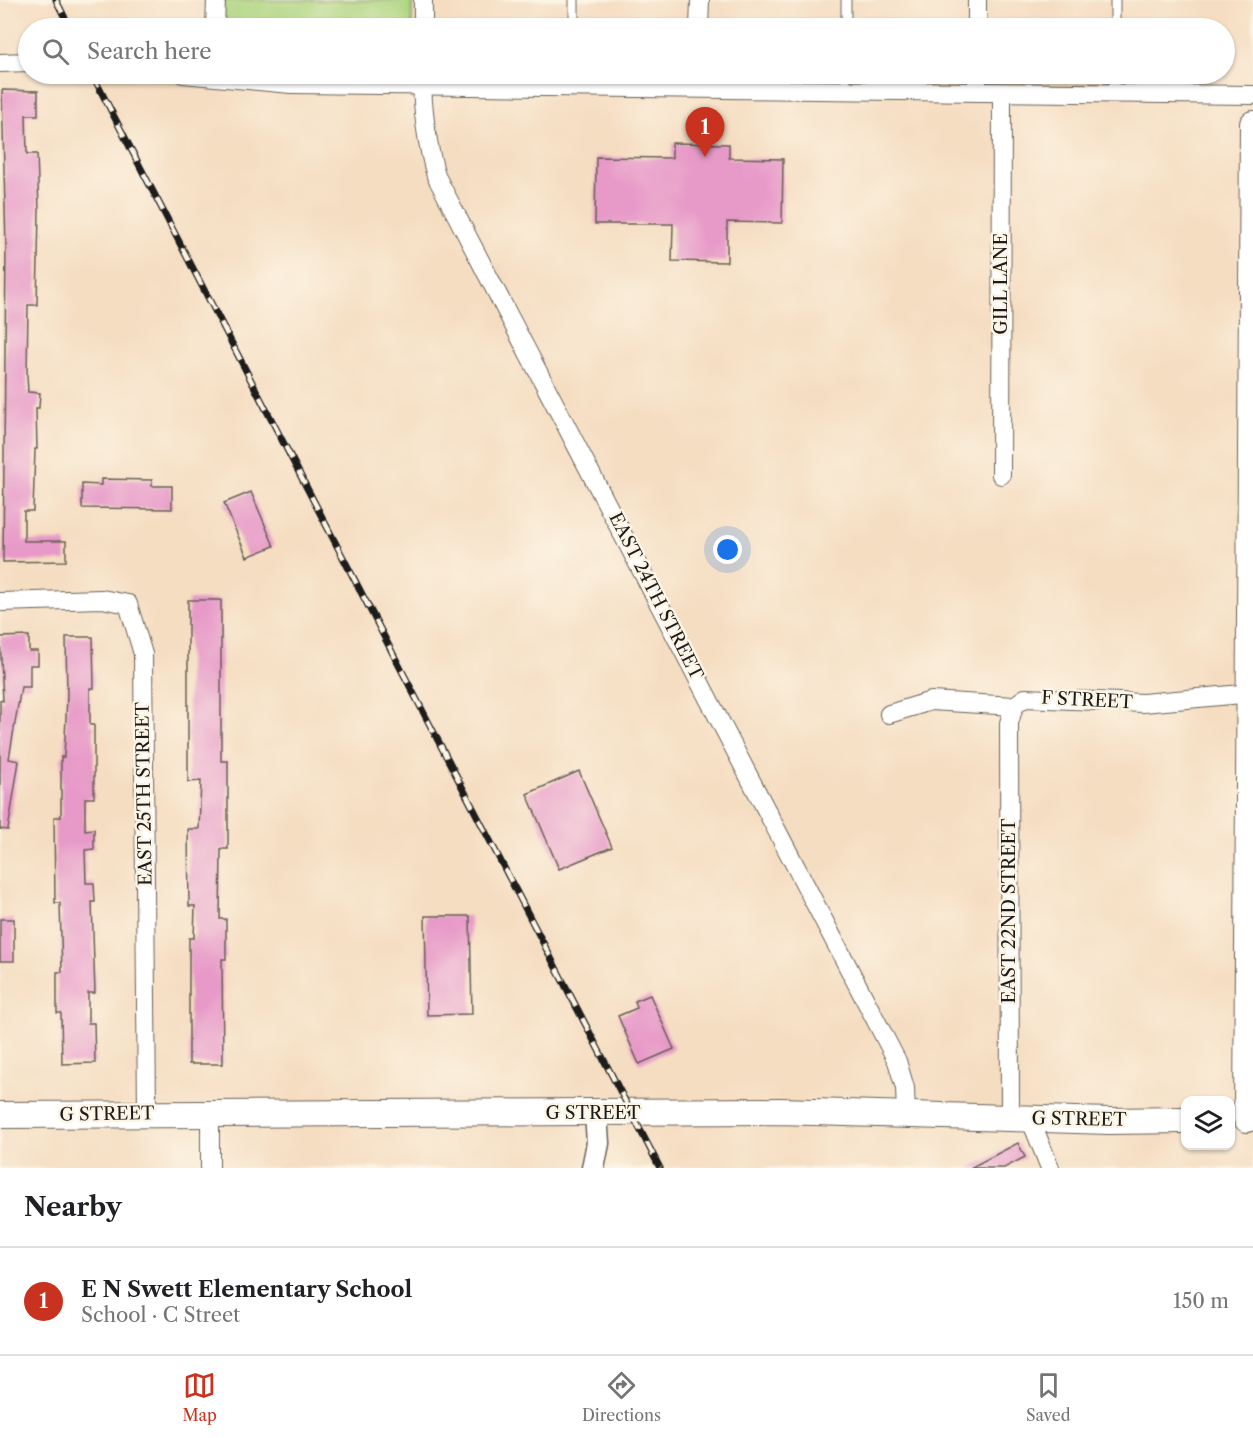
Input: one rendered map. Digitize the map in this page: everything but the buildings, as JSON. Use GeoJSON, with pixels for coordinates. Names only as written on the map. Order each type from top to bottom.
{"type":"FeatureCollection","features":[{"type":"Feature","properties":{"kind":"main road"},"geometry":{"type":"LineString","coordinates":[[1244,1120],[1251,693],[1253,124]]}},
{"type":"Feature","properties":{"kind":"main road","name":"G STREET"},"geometry":{"type":"LineString","coordinates":[[0,1115],[780,1111],[1181,1120]]}},
{"type":"Feature","properties":{"kind":"street"},"geometry":{"type":"LineString","coordinates":[[215,18],[216,0]]}},
{"type":"Feature","properties":{"kind":"street"},"geometry":{"type":"LineString","coordinates":[[423,0],[423,18]]}},
{"type":"Feature","properties":{"kind":"street"},"geometry":{"type":"LineString","coordinates":[[699,18],[700,0]]}},
{"type":"Feature","properties":{"kind":"street"},"geometry":{"type":"LineString","coordinates":[[977,0],[977,18]]}},
{"type":"Feature","properties":{"kind":"street"},"geometry":{"type":"LineString","coordinates":[[0,63],[18,62]]}},
{"type":"Feature","properties":{"kind":"street","name":"EAST 24TH STREET"},"geometry":{"type":"LineString","coordinates":[[422,84],[422,112],[436,176],[897,1061],[905,1088],[906,1115]]}},
{"type":"Feature","properties":{"kind":"street"},"geometry":{"type":"LineString","coordinates":[[872,84],[1002,93],[1253,95]]}},
{"type":"Feature","properties":{"kind":"street"},"geometry":{"type":"LineString","coordinates":[[977,84],[977,92]]}},
{"type":"Feature","properties":{"kind":"street","name":"GILL LANE"},"geometry":{"type":"LineString","coordinates":[[1000,476],[1002,93]]}},
{"type":"Feature","properties":{"kind":"street","name":"EAST 25TH STREET"},"geometry":{"type":"LineString","coordinates":[[0,602],[102,599],[128,604],[143,654],[147,1114]]}},
{"type":"Feature","properties":{"kind":"street","name":"F STREET"},"geometry":{"type":"LineString","coordinates":[[889,714],[931,701],[1014,706],[1025,698],[1143,703],[1251,693]]}},
{"type":"Feature","properties":{"kind":"street","name":"EAST 22ND STREET"},"geometry":{"type":"LineString","coordinates":[[1014,706],[1009,723],[1019,1118]]}},
{"type":"Feature","properties":{"kind":"street"},"geometry":{"type":"LineString","coordinates":[[593,1168],[598,1143],[597,1113]]}},
{"type":"Feature","properties":{"kind":"street"},"geometry":{"type":"LineString","coordinates":[[210,1114],[210,1168]]}},
{"type":"Feature","properties":{"kind":"street"},"geometry":{"type":"LineString","coordinates":[[1019,1118],[1050,1168]]}},
{"type":"Feature","properties":{"kind":"lane"},"geometry":{"type":"LineString","coordinates":[[574,0],[574,18]]}},
{"type":"Feature","properties":{"kind":"lane"},"geometry":{"type":"LineString","coordinates":[[846,0],[846,18]]}},
{"type":"Feature","properties":{"kind":"lane"},"geometry":{"type":"LineString","coordinates":[[1114,18],[1115,0]]}},
{"type":"Feature","properties":{"kind":"lane"},"geometry":{"type":"LineString","coordinates":[[1114,84],[1114,94]]}},
{"type":"Feature","properties":{"kind":"green space"},"geometry":{"type":"Polygon","coordinates":[[[220,0],[412,0],[412,18],[220,18],[220,0]]]}},
{"type":"Feature","properties":{"kind":"railway"},"geometry":{"type":"LineString","coordinates":[[56,0],[65,18]]}},
{"type":"Feature","properties":{"kind":"railway"},"geometry":{"type":"LineString","coordinates":[[97,84],[660,1168]]}},
{"type":"Feature","properties":{"kind":"place","name":"E N Swett Elementary School"},"geometry":{"type":"Point","coordinates":[705,157]}}]}
